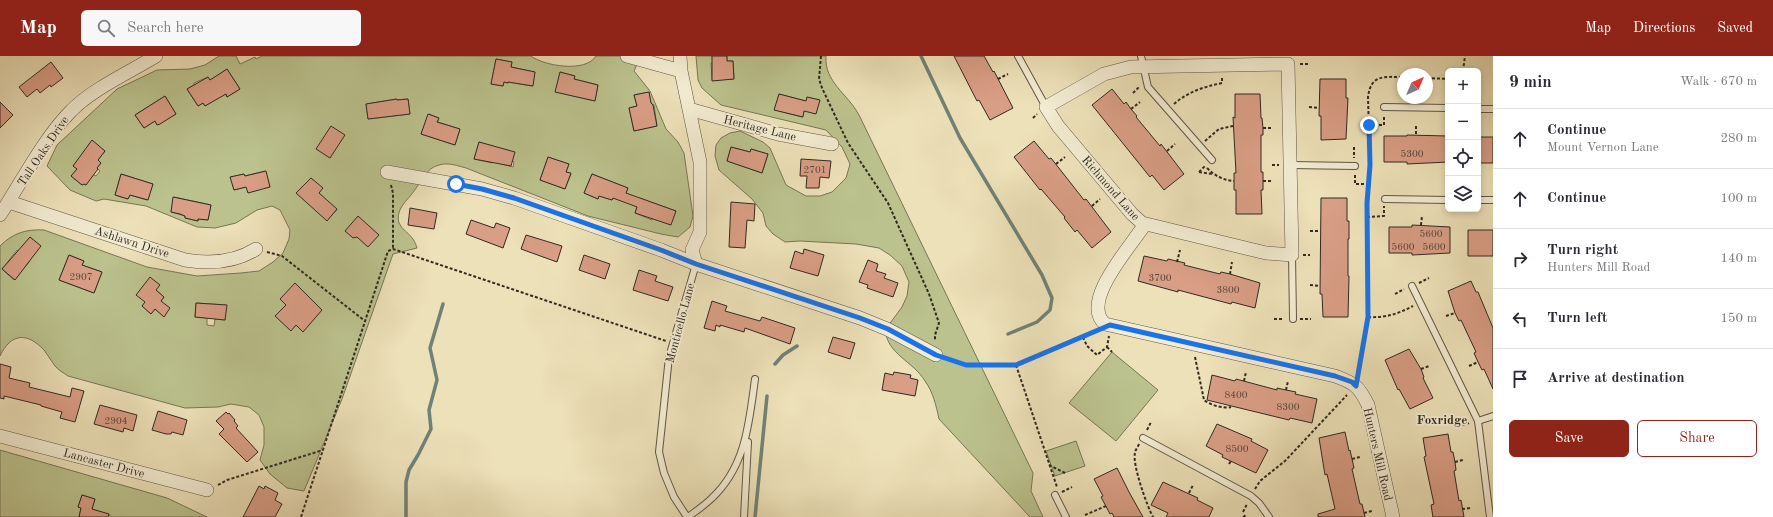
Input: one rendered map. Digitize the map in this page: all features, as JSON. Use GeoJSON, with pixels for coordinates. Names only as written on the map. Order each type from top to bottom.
{"type":"FeatureCollection","features":[{"type":"Feature","properties":{"kind":"street","name":"Tall Oaks Drive"},"geometry":{"type":"LineString","coordinates":[[0,215],[56,128],[71,111],[88,96],[156,56]]}},
{"type":"Feature","properties":{"kind":"street"},"geometry":{"type":"LineString","coordinates":[[627,56],[681,71]]}},
{"type":"Feature","properties":{"kind":"street","name":"Monticello Lane"},"geometry":{"type":"LineString","coordinates":[[680,56],[681,71],[700,162],[700,232],[692,250],[696,264]]}},
{"type":"Feature","properties":{"kind":"street"},"geometry":{"type":"LineString","coordinates":[[1046,107],[1104,74],[1131,67],[1143,61],[1188,59],[1288,60],[1292,255]]}},
{"type":"Feature","properties":{"kind":"street","name":"Richmond Lane"},"geometry":{"type":"LineString","coordinates":[[1046,107],[1058,126],[1132,214],[1145,224],[1266,253],[1292,255]]}},
{"type":"Feature","properties":{"kind":"street","name":"Heritage Lane"},"geometry":{"type":"LineString","coordinates":[[689,109],[778,134],[832,144]]}},
{"type":"Feature","properties":{"kind":"street"},"geometry":{"type":"LineString","coordinates":[[387,172],[482,189],[514,198],[661,250],[696,264],[860,318],[888,329],[936,355]]}},
{"type":"Feature","properties":{"kind":"street","name":"Ashlawn Drive"},"geometry":{"type":"LineString","coordinates":[[9,202],[184,260],[197,262],[226,261],[242,256],[256,249]]}},
{"type":"Feature","properties":{"kind":"street"},"geometry":{"type":"LineString","coordinates":[[1110,325],[1105,324],[1100,320],[1098,315],[1100,292],[1145,224]]}},
{"type":"Feature","properties":{"kind":"street","name":"Hunters Mill Road"},"geometry":{"type":"LineString","coordinates":[[1110,325],[1335,376],[1352,382],[1362,391],[1368,405],[1393,517]]}},
{"type":"Feature","properties":{"kind":"street","name":"Lancaster Drive"},"geometry":{"type":"LineString","coordinates":[[0,436],[207,490]]}},
{"type":"Feature","properties":{"kind":"lane","name":"Richmond Lane"},"geometry":{"type":"LineString","coordinates":[[1018,56],[1046,107]]}},
{"type":"Feature","properties":{"kind":"lane"},"geometry":{"type":"LineString","coordinates":[[1143,61],[1148,87],[1212,160]]}},
{"type":"Feature","properties":{"kind":"lane"},"geometry":{"type":"LineString","coordinates":[[1384,107],[1445,108]]}},
{"type":"Feature","properties":{"kind":"lane"},"geometry":{"type":"LineString","coordinates":[[1481,109],[1493,109]]}},
{"type":"Feature","properties":{"kind":"lane"},"geometry":{"type":"LineString","coordinates":[[1291,165],[1355,166]]}},
{"type":"Feature","properties":{"kind":"lane"},"geometry":{"type":"LineString","coordinates":[[1385,199],[1445,200]]}},
{"type":"Feature","properties":{"kind":"lane"},"geometry":{"type":"LineString","coordinates":[[1481,200],[1493,200]]}},
{"type":"Feature","properties":{"kind":"lane"},"geometry":{"type":"LineString","coordinates":[[1292,255],[1293,319]]}},
{"type":"Feature","properties":{"kind":"lane","name":"Monticello Lane"},"geometry":{"type":"LineString","coordinates":[[688,517],[674,497],[664,473],[659,452],[669,357],[696,264]]}},
{"type":"Feature","properties":{"kind":"lane"},"geometry":{"type":"LineString","coordinates":[[1412,286],[1478,421],[1490,517]]}},
{"type":"Feature","properties":{"kind":"lane"},"geometry":{"type":"LineString","coordinates":[[744,517],[748,433],[755,379]]}},
{"type":"Feature","properties":{"kind":"lane"},"geometry":{"type":"LineString","coordinates":[[1478,421],[1493,416]]}},
{"type":"Feature","properties":{"kind":"lane"},"geometry":{"type":"LineString","coordinates":[[688,517],[713,497],[726,483],[740,458],[748,433]]}},
{"type":"Feature","properties":{"kind":"lane"},"geometry":{"type":"LineString","coordinates":[[1143,438],[1251,496],[1263,508],[1269,517]]}},
{"type":"Feature","properties":{"kind":"lane"},"geometry":{"type":"LineString","coordinates":[[1055,495],[1066,517]]}},
{"type":"Feature","properties":{"kind":"path"},"geometry":{"type":"LineString","coordinates":[[821,56],[819,79],[822,88],[848,143],[888,203],[929,294],[939,323],[935,335],[936,355],[966,365],[1016,365],[1110,325]]}},
{"type":"Feature","properties":{"kind":"path"},"geometry":{"type":"LineString","coordinates":[[1463,68],[1465,56]]}},
{"type":"Feature","properties":{"kind":"path"},"geometry":{"type":"LineString","coordinates":[[998,79],[1008,74]]}},
{"type":"Feature","properties":{"kind":"path"},"geometry":{"type":"LineString","coordinates":[[1260,481],[1285,460],[1356,386],[1368,317],[1367,217],[1369,88],[1374,81],[1387,77],[1397,77]]}},
{"type":"Feature","properties":{"kind":"path"},"geometry":{"type":"LineString","coordinates":[[1433,78],[1445,79]]}},
{"type":"Feature","properties":{"kind":"path"},"geometry":{"type":"LineString","coordinates":[[1182,97],[1200,87],[1222,83]]}},
{"type":"Feature","properties":{"kind":"path"},"geometry":{"type":"LineString","coordinates":[[1132,109],[1140,102]]}},
{"type":"Feature","properties":{"kind":"path"},"geometry":{"type":"LineString","coordinates":[[1309,107],[1319,108]]}},
{"type":"Feature","properties":{"kind":"path"},"geometry":{"type":"LineString","coordinates":[[1369,125],[1384,125]]}},
{"type":"Feature","properties":{"kind":"path"},"geometry":{"type":"LineString","coordinates":[[1213,134],[1219,129],[1234,126]]}},
{"type":"Feature","properties":{"kind":"path"},"geometry":{"type":"LineString","coordinates":[[1416,126],[1416,135]]}},
{"type":"Feature","properties":{"kind":"path"},"geometry":{"type":"LineString","coordinates":[[1263,128],[1272,128]]}},
{"type":"Feature","properties":{"kind":"path"},"geometry":{"type":"LineString","coordinates":[[1167,151],[1176,144]]}},
{"type":"Feature","properties":{"kind":"path"},"geometry":{"type":"LineString","coordinates":[[1056,164],[1065,157]]}},
{"type":"Feature","properties":{"kind":"path"},"geometry":{"type":"LineString","coordinates":[[1206,168],[1220,178],[1234,181]]}},
{"type":"Feature","properties":{"kind":"path"},"geometry":{"type":"LineString","coordinates":[[1199,172],[1213,174]]}},
{"type":"Feature","properties":{"kind":"path"},"geometry":{"type":"LineString","coordinates":[[1263,181],[1272,181]]}},
{"type":"Feature","properties":{"kind":"path"},"geometry":{"type":"LineString","coordinates":[[1355,184],[1368,184]]}},
{"type":"Feature","properties":{"kind":"path"},"geometry":{"type":"LineString","coordinates":[[393,193],[393,249]]}},
{"type":"Feature","properties":{"kind":"path"},"geometry":{"type":"LineString","coordinates":[[1092,206],[1100,199]]}},
{"type":"Feature","properties":{"kind":"path"},"geometry":{"type":"LineString","coordinates":[[1367,217],[1384,216]]}},
{"type":"Feature","properties":{"kind":"path"},"geometry":{"type":"LineString","coordinates":[[1421,225],[1422,216]]}},
{"type":"Feature","properties":{"kind":"path"},"geometry":{"type":"LineString","coordinates":[[1310,230],[1320,231]]}},
{"type":"Feature","properties":{"kind":"path"},"geometry":{"type":"LineString","coordinates":[[301,517],[388,251],[393,249],[669,342]]}},
{"type":"Feature","properties":{"kind":"path"},"geometry":{"type":"LineString","coordinates":[[1177,262],[1180,250]]}},
{"type":"Feature","properties":{"kind":"path"},"geometry":{"type":"LineString","coordinates":[[282,256],[365,321]]}},
{"type":"Feature","properties":{"kind":"path"},"geometry":{"type":"LineString","coordinates":[[1230,274],[1232,262]]}},
{"type":"Feature","properties":{"kind":"path"},"geometry":{"type":"LineString","coordinates":[[1310,285],[1320,286]]}},
{"type":"Feature","properties":{"kind":"path"},"geometry":{"type":"LineString","coordinates":[[1368,317],[1379,318],[1406,310]]}},
{"type":"Feature","properties":{"kind":"path"},"geometry":{"type":"LineString","coordinates":[[1446,316],[1456,313]]}},
{"type":"Feature","properties":{"kind":"path"},"geometry":{"type":"LineString","coordinates":[[1083,337],[1087,346],[1097,355],[1107,347],[1108,342]]}},
{"type":"Feature","properties":{"kind":"path"},"geometry":{"type":"LineString","coordinates":[[1107,347],[1112,352]]}},
{"type":"Feature","properties":{"kind":"path"},"geometry":{"type":"LineString","coordinates":[[1196,351],[1195,358],[1204,400],[1209,404],[1227,408],[1231,407]]}},
{"type":"Feature","properties":{"kind":"path"},"geometry":{"type":"LineString","coordinates":[[1469,366],[1478,362]]}},
{"type":"Feature","properties":{"kind":"path"},"geometry":{"type":"LineString","coordinates":[[1016,365],[1058,490],[1055,495]]}},
{"type":"Feature","properties":{"kind":"path"},"geometry":{"type":"LineString","coordinates":[[1421,369],[1429,366]]}},
{"type":"Feature","properties":{"kind":"path"},"geometry":{"type":"LineString","coordinates":[[1244,381],[1246,372]]}},
{"type":"Feature","properties":{"kind":"path"},"geometry":{"type":"LineString","coordinates":[[1286,390],[1288,381]]}},
{"type":"Feature","properties":{"kind":"path"},"geometry":{"type":"LineString","coordinates":[[1458,427],[1469,423]]}},
{"type":"Feature","properties":{"kind":"path"},"geometry":{"type":"LineString","coordinates":[[228,480],[323,450]]}},
{"type":"Feature","properties":{"kind":"path"},"geometry":{"type":"LineString","coordinates":[[1134,454],[1140,484],[1153,517]]}},
{"type":"Feature","properties":{"kind":"path"},"geometry":{"type":"LineString","coordinates":[[1352,459],[1360,457]]}},
{"type":"Feature","properties":{"kind":"path"},"geometry":{"type":"LineString","coordinates":[[1454,462],[1463,460]]}},
{"type":"Feature","properties":{"kind":"path"},"geometry":{"type":"LineString","coordinates":[[1049,465],[1065,473]]}},
{"type":"Feature","properties":{"kind":"path"},"geometry":{"type":"LineString","coordinates":[[1188,493],[1192,485]]}},
{"type":"Feature","properties":{"kind":"path"},"geometry":{"type":"LineString","coordinates":[[1086,515],[1106,506]]}},
{"type":"Feature","properties":{"kind":"path"},"geometry":{"type":"LineString","coordinates":[[1462,509],[1471,508]]}},
{"type":"Feature","properties":{"kind":"path"},"geometry":{"type":"LineString","coordinates":[[1364,512],[1372,511]]}},
{"type":"Feature","properties":{"kind":"green space"},"geometry":{"type":"Polygon","coordinates":[[[219,56],[236,56],[240,64],[255,57],[256,59],[262,56],[531,56],[545,63],[574,66],[583,65],[591,61],[596,56],[641,56],[634,71],[650,91],[666,129],[678,142],[684,153],[693,216],[690,227],[678,237],[661,234],[588,216],[466,168],[446,164],[439,165],[431,169],[427,172],[400,209],[398,218],[402,228],[413,239],[417,248],[393,254],[342,399],[304,491],[287,488],[270,474],[260,460],[264,445],[264,427],[259,415],[249,407],[231,404],[218,407],[185,408],[68,376],[56,367],[38,344],[26,338],[14,339],[4,348],[0,356],[0,246],[10,238],[20,233],[31,230],[44,230],[147,267],[197,276],[259,271],[283,253],[289,239],[290,230],[280,210],[272,206],[257,210],[236,223],[215,228],[197,227],[146,206],[104,199],[96,201],[70,190],[47,166],[57,145],[117,89],[157,70],[190,69],[205,65],[219,56]],[[496,59],[491,84],[503,86],[504,82],[532,86],[535,72],[511,67],[512,62],[496,59]],[[227,69],[210,81],[208,77],[194,83],[194,85],[187,89],[198,106],[203,103],[205,106],[211,102],[221,86],[227,97],[240,89],[227,69]],[[560,72],[556,92],[595,101],[598,85],[574,79],[575,76],[560,72]],[[649,92],[634,95],[637,106],[629,108],[634,131],[657,126],[654,105],[651,103],[649,92]],[[165,96],[135,115],[144,128],[155,121],[157,125],[176,114],[165,96]],[[396,99],[366,104],[368,119],[410,114],[408,99],[396,99]],[[429,114],[421,134],[455,145],[460,129],[438,122],[436,127],[439,118],[429,114]],[[92,141],[85,150],[90,155],[78,160],[73,166],[77,169],[71,176],[82,185],[86,185],[92,174],[96,176],[100,171],[97,168],[101,163],[98,160],[105,151],[92,141]],[[479,142],[474,159],[492,163],[493,159],[498,163],[513,167],[514,162],[496,147],[479,142]],[[548,157],[540,180],[565,189],[571,174],[566,172],[569,164],[548,157]],[[265,171],[245,176],[244,174],[231,177],[234,190],[246,187],[270,187],[265,171]],[[121,174],[115,195],[128,199],[130,195],[147,200],[153,184],[121,174]],[[592,174],[584,193],[598,199],[599,196],[612,200],[613,198],[623,201],[628,188],[592,174]],[[311,178],[297,193],[327,220],[337,210],[319,193],[322,188],[311,178]],[[174,197],[171,212],[185,216],[185,218],[198,221],[198,219],[208,220],[211,205],[174,197]],[[640,198],[635,213],[652,220],[653,217],[670,225],[676,211],[640,198]],[[30,237],[22,247],[24,256],[17,250],[2,269],[14,280],[30,261],[28,259],[40,246],[30,237]],[[69,255],[59,280],[94,293],[102,272],[82,265],[84,261],[69,255]],[[156,290],[142,306],[151,314],[155,309],[164,316],[161,301],[164,297],[156,290]],[[196,303],[195,317],[207,318],[207,325],[214,326],[215,319],[225,320],[226,305],[196,303]]]}},
{"type":"Feature","properties":{"kind":"green space"},"geometry":{"type":"Polygon","coordinates":[[[696,56],[712,56],[714,63],[711,63],[712,80],[734,79],[733,61],[727,61],[727,56],[826,56],[826,65],[829,73],[833,81],[859,115],[1033,473],[1031,491],[1043,517],[1030,517],[939,419],[934,399],[928,385],[920,374],[896,352],[887,339],[885,330],[902,307],[907,296],[909,282],[902,266],[890,255],[879,248],[856,244],[800,241],[785,242],[773,234],[766,226],[763,213],[752,199],[719,170],[715,156],[716,145],[721,138],[730,133],[740,131],[763,142],[770,148],[786,185],[806,196],[820,196],[832,192],[846,178],[850,164],[842,147],[826,130],[721,105],[702,88],[698,80],[696,56]],[[779,94],[775,110],[802,117],[804,111],[819,100],[807,97],[806,101],[779,94]],[[731,147],[727,161],[762,173],[768,154],[751,149],[750,152],[731,147]]]}},
{"type":"Feature","properties":{"kind":"green space"},"geometry":{"type":"Polygon","coordinates":[[[1112,352],[1158,390],[1116,441],[1069,403],[1112,352]]]}},
{"type":"Feature","properties":{"kind":"green space"},"geometry":{"type":"Polygon","coordinates":[[[1076,441],[1085,466],[1055,476],[1046,451],[1076,441]]]}},
{"type":"Feature","properties":{"kind":"green space"},"geometry":{"type":"Polygon","coordinates":[[[0,450],[167,498],[207,517],[110,517],[110,515],[92,509],[95,499],[82,495],[78,507],[81,508],[79,517],[0,517],[0,450]]]}},
{"type":"Feature","properties":{"kind":"building"},"geometry":{"type":"Polygon","coordinates":[[[712,56],[727,56],[727,61],[733,61],[734,79],[712,81],[712,56]]]}},
{"type":"Feature","properties":{"kind":"building"},"geometry":{"type":"Polygon","coordinates":[[[954,56],[984,56],[993,72],[994,71],[1013,108],[990,120],[979,100],[977,101],[954,56]]]}},
{"type":"Feature","properties":{"kind":"building"},"geometry":{"type":"Polygon","coordinates":[[[496,59],[512,62],[511,67],[535,72],[533,86],[508,82],[504,82],[503,86],[491,84],[496,59]]]}},
{"type":"Feature","properties":{"kind":"building"},"geometry":{"type":"Polygon","coordinates":[[[51,62],[63,78],[51,87],[50,85],[40,93],[37,89],[27,97],[19,87],[51,62]]]}},
{"type":"Feature","properties":{"kind":"building"},"geometry":{"type":"Polygon","coordinates":[[[227,69],[240,89],[227,97],[226,94],[205,106],[203,103],[198,106],[187,89],[208,77],[210,80],[227,69]]]}},
{"type":"Feature","properties":{"kind":"building"},"geometry":{"type":"Polygon","coordinates":[[[560,72],[575,76],[574,79],[598,85],[595,101],[555,92],[560,72]]]}},
{"type":"Feature","properties":{"kind":"building"},"geometry":{"type":"Polygon","coordinates":[[[1320,79],[1346,79],[1346,98],[1348,98],[1346,139],[1321,140],[1321,116],[1319,116],[1320,79]]]}},
{"type":"Feature","properties":{"kind":"building"},"geometry":{"type":"Polygon","coordinates":[[[1112,89],[1124,104],[1126,102],[1137,116],[1136,117],[1160,146],[1161,144],[1184,174],[1164,190],[1152,175],[1150,177],[1092,105],[1112,89]]]}},
{"type":"Feature","properties":{"kind":"building"},"geometry":{"type":"Polygon","coordinates":[[[649,92],[657,126],[634,131],[629,108],[637,106],[634,95],[649,92]]]}},
{"type":"Feature","properties":{"kind":"building"},"geometry":{"type":"Polygon","coordinates":[[[779,94],[806,101],[807,97],[820,100],[816,114],[804,111],[803,117],[774,110],[779,94]]]}},
{"type":"Feature","properties":{"kind":"building"},"geometry":{"type":"Polygon","coordinates":[[[1235,94],[1260,94],[1263,128],[1263,135],[1261,135],[1261,172],[1263,172],[1263,190],[1261,190],[1262,214],[1236,214],[1234,173],[1236,173],[1233,117],[1235,118],[1235,94]]]}},
{"type":"Feature","properties":{"kind":"building"},"geometry":{"type":"Polygon","coordinates":[[[165,96],[176,114],[160,124],[157,125],[155,121],[144,128],[135,115],[165,96]]]}},
{"type":"Feature","properties":{"kind":"building"},"geometry":{"type":"Polygon","coordinates":[[[397,99],[408,99],[410,114],[368,119],[366,104],[397,99]]]}},
{"type":"Feature","properties":{"kind":"building"},"geometry":{"type":"Polygon","coordinates":[[[0,102],[13,115],[0,128],[0,102]]]}},
{"type":"Feature","properties":{"kind":"building"},"geometry":{"type":"Polygon","coordinates":[[[428,114],[439,118],[437,122],[460,129],[455,145],[421,134],[428,114]]]}},
{"type":"Feature","properties":{"kind":"building"},"geometry":{"type":"Polygon","coordinates":[[[331,126],[345,135],[330,158],[316,149],[331,126]]]}},
{"type":"Feature","properties":{"kind":"building"},"geometry":{"type":"Polygon","coordinates":[[[1384,136],[1445,136],[1445,162],[1407,164],[1407,162],[1384,162],[1384,136]]]}},
{"type":"Feature","properties":{"kind":"building"},"geometry":{"type":"Polygon","coordinates":[[[1481,137],[1493,137],[1493,163],[1481,163],[1481,137]]]}},
{"type":"Feature","properties":{"kind":"building"},"geometry":{"type":"Polygon","coordinates":[[[92,140],[105,151],[98,160],[101,163],[97,168],[98,169],[86,185],[82,185],[71,176],[77,169],[73,166],[92,140]]]}},
{"type":"Feature","properties":{"kind":"building"},"geometry":{"type":"Polygon","coordinates":[[[1034,141],[1049,159],[1051,158],[1084,200],[1086,199],[1111,232],[1092,248],[1077,230],[1075,232],[1064,218],[1065,217],[1041,189],[1040,190],[1014,157],[1034,141]]]}},
{"type":"Feature","properties":{"kind":"building"},"geometry":{"type":"Polygon","coordinates":[[[479,142],[515,152],[511,166],[474,159],[479,142]]]}},
{"type":"Feature","properties":{"kind":"building"},"geometry":{"type":"Polygon","coordinates":[[[731,147],[750,152],[751,149],[768,154],[762,173],[727,161],[731,147]]]}},
{"type":"Feature","properties":{"kind":"building"},"geometry":{"type":"Polygon","coordinates":[[[548,157],[569,164],[566,172],[571,173],[565,189],[540,180],[548,157]]]}},
{"type":"Feature","properties":{"kind":"building"},"geometry":{"type":"Polygon","coordinates":[[[801,159],[831,161],[829,178],[820,177],[819,188],[806,188],[807,176],[800,176],[801,159]]]}},
{"type":"Feature","properties":{"kind":"building"},"geometry":{"type":"Polygon","coordinates":[[[266,171],[270,187],[248,193],[246,187],[234,190],[230,177],[244,174],[245,176],[266,171]]]}},
{"type":"Feature","properties":{"kind":"building"},"geometry":{"type":"Polygon","coordinates":[[[121,174],[153,184],[148,200],[130,195],[128,199],[115,195],[121,174]]]}},
{"type":"Feature","properties":{"kind":"building"},"geometry":{"type":"Polygon","coordinates":[[[592,174],[628,188],[626,193],[676,211],[671,225],[635,213],[637,207],[613,198],[612,200],[599,196],[598,199],[584,193],[592,174]]]}},
{"type":"Feature","properties":{"kind":"building"},"geometry":{"type":"Polygon","coordinates":[[[311,178],[323,188],[319,193],[337,209],[327,221],[296,193],[311,178]]]}},
{"type":"Feature","properties":{"kind":"building"},"geometry":{"type":"Polygon","coordinates":[[[173,197],[211,205],[208,220],[198,219],[198,221],[185,218],[185,216],[171,212],[173,197]]]}},
{"type":"Feature","properties":{"kind":"building"},"geometry":{"type":"Polygon","coordinates":[[[1321,198],[1347,198],[1347,221],[1349,221],[1348,317],[1323,317],[1322,294],[1320,294],[1321,198]]]}},
{"type":"Feature","properties":{"kind":"building"},"geometry":{"type":"Polygon","coordinates":[[[731,202],[755,204],[754,221],[747,220],[745,248],[729,247],[731,202]]]}},
{"type":"Feature","properties":{"kind":"building"},"geometry":{"type":"Polygon","coordinates":[[[410,208],[437,213],[434,229],[408,225],[410,208]]]}},
{"type":"Feature","properties":{"kind":"building"},"geometry":{"type":"Polygon","coordinates":[[[358,216],[379,235],[368,247],[357,237],[353,238],[345,231],[358,216]]]}},
{"type":"Feature","properties":{"kind":"building"},"geometry":{"type":"Polygon","coordinates":[[[471,220],[494,228],[496,223],[510,228],[503,248],[466,234],[471,220]]]}},
{"type":"Feature","properties":{"kind":"building"},"geometry":{"type":"Polygon","coordinates":[[[1412,225],[1450,227],[1450,253],[1412,255],[1412,253],[1389,253],[1389,227],[1412,227],[1412,225]]]}},
{"type":"Feature","properties":{"kind":"building"},"geometry":{"type":"Polygon","coordinates":[[[1468,230],[1493,230],[1493,256],[1468,256],[1468,230]]]}},
{"type":"Feature","properties":{"kind":"building"},"geometry":{"type":"Polygon","coordinates":[[[526,235],[562,246],[557,262],[521,249],[526,235]]]}},
{"type":"Feature","properties":{"kind":"building"},"geometry":{"type":"Polygon","coordinates":[[[30,237],[41,246],[15,280],[2,269],[30,237]]]}},
{"type":"Feature","properties":{"kind":"building"},"geometry":{"type":"Polygon","coordinates":[[[804,249],[824,255],[818,276],[790,268],[795,251],[803,254],[804,249]]]}},
{"type":"Feature","properties":{"kind":"building"},"geometry":{"type":"Polygon","coordinates":[[[69,255],[84,261],[82,265],[102,272],[94,293],[59,280],[69,255]]]}},
{"type":"Feature","properties":{"kind":"building"},"geometry":{"type":"Polygon","coordinates":[[[584,255],[610,264],[605,279],[579,270],[584,255]]]}},
{"type":"Feature","properties":{"kind":"building"},"geometry":{"type":"Polygon","coordinates":[[[1144,256],[1167,261],[1168,259],[1185,263],[1184,265],[1220,274],[1221,272],[1230,274],[1260,283],[1255,308],[1232,302],[1231,304],[1178,290],[1178,292],[1138,281],[1144,256]]]}},
{"type":"Feature","properties":{"kind":"building"},"geometry":{"type":"Polygon","coordinates":[[[868,260],[878,264],[876,271],[886,274],[884,278],[898,283],[893,297],[867,288],[868,285],[859,282],[868,260]]]}},
{"type":"Feature","properties":{"kind":"building"},"geometry":{"type":"Polygon","coordinates":[[[639,270],[657,276],[655,281],[673,287],[668,301],[633,290],[639,270]]]}},
{"type":"Feature","properties":{"kind":"building"},"geometry":{"type":"Polygon","coordinates":[[[150,277],[160,285],[156,290],[164,297],[161,301],[170,308],[164,317],[155,309],[151,314],[142,306],[145,302],[136,295],[150,277]]]}},
{"type":"Feature","properties":{"kind":"building"},"geometry":{"type":"Polygon","coordinates":[[[1471,281],[1476,292],[1478,292],[1493,328],[1493,389],[1484,369],[1482,370],[1478,362],[1474,353],[1476,352],[1461,320],[1459,321],[1455,313],[1448,291],[1471,281]]]}},
{"type":"Feature","properties":{"kind":"building"},"geometry":{"type":"Polygon","coordinates":[[[295,283],[322,310],[303,332],[296,325],[291,331],[275,316],[286,305],[280,299],[295,283]]]}},
{"type":"Feature","properties":{"kind":"building"},"geometry":{"type":"Polygon","coordinates":[[[712,301],[727,306],[725,311],[760,321],[762,317],[795,328],[790,344],[745,328],[744,332],[720,325],[720,327],[716,325],[715,331],[704,328],[712,301]]]}},
{"type":"Feature","properties":{"kind":"building"},"geometry":{"type":"Polygon","coordinates":[[[196,303],[227,305],[225,320],[195,317],[196,303]]]}},
{"type":"Feature","properties":{"kind":"building"},"geometry":{"type":"Polygon","coordinates":[[[833,337],[855,343],[850,359],[828,352],[833,337]]]}},
{"type":"Feature","properties":{"kind":"building"},"geometry":{"type":"Polygon","coordinates":[[[1409,349],[1421,369],[1423,378],[1433,398],[1410,409],[1399,389],[1398,390],[1385,360],[1409,349]]]}},
{"type":"Feature","properties":{"kind":"building"},"geometry":{"type":"Polygon","coordinates":[[[0,364],[11,367],[9,378],[30,383],[29,387],[70,397],[72,388],[84,391],[75,422],[60,418],[62,412],[41,405],[4,396],[4,399],[0,398],[0,364]]]}},
{"type":"Feature","properties":{"kind":"building"},"geometry":{"type":"Polygon","coordinates":[[[894,372],[911,375],[910,378],[918,380],[915,396],[882,390],[885,373],[893,375],[894,372]]]}},
{"type":"Feature","properties":{"kind":"building"},"geometry":{"type":"Polygon","coordinates":[[[1212,375],[1235,381],[1236,379],[1277,390],[1277,388],[1296,392],[1295,394],[1317,399],[1312,423],[1290,418],[1289,420],[1207,400],[1212,375]]]}},
{"type":"Feature","properties":{"kind":"building"},"geometry":{"type":"Polygon","coordinates":[[[100,405],[137,415],[133,431],[124,428],[123,432],[94,424],[100,405]]]}},
{"type":"Feature","properties":{"kind":"building"},"geometry":{"type":"Polygon","coordinates":[[[158,411],[187,420],[183,435],[172,432],[171,434],[166,434],[152,430],[158,411]]]}},
{"type":"Feature","properties":{"kind":"building"},"geometry":{"type":"Polygon","coordinates":[[[226,412],[228,414],[229,413],[235,420],[234,421],[238,426],[236,428],[258,452],[247,462],[219,434],[224,429],[216,421],[226,412]]]}},
{"type":"Feature","properties":{"kind":"building"},"geometry":{"type":"Polygon","coordinates":[[[1217,424],[1252,439],[1251,441],[1268,450],[1256,473],[1222,457],[1223,455],[1206,446],[1217,424]]]}},
{"type":"Feature","properties":{"kind":"building"},"geometry":{"type":"Polygon","coordinates":[[[1345,432],[1354,468],[1352,469],[1360,504],[1362,504],[1365,517],[1318,517],[1318,514],[1335,509],[1327,474],[1325,475],[1319,438],[1345,432]]]}},
{"type":"Feature","properties":{"kind":"building"},"geometry":{"type":"Polygon","coordinates":[[[1448,434],[1451,452],[1453,452],[1455,462],[1456,470],[1454,471],[1459,501],[1461,500],[1464,517],[1433,517],[1431,505],[1434,504],[1424,457],[1426,456],[1423,438],[1448,434]]]}},
{"type":"Feature","properties":{"kind":"building"},"geometry":{"type":"Polygon","coordinates":[[[1117,468],[1143,517],[1114,517],[1112,513],[1110,514],[1094,479],[1117,468]]]}},
{"type":"Feature","properties":{"kind":"building"},"geometry":{"type":"Polygon","coordinates":[[[1163,482],[1198,498],[1197,500],[1213,508],[1209,517],[1166,517],[1168,513],[1151,505],[1163,482]]]}},
{"type":"Feature","properties":{"kind":"building"},"geometry":{"type":"Polygon","coordinates":[[[259,486],[264,489],[265,486],[278,493],[275,500],[282,504],[275,517],[243,517],[259,486]]]}},
{"type":"Feature","properties":{"kind":"building"},"geometry":{"type":"Polygon","coordinates":[[[82,495],[95,499],[92,509],[109,514],[108,517],[79,517],[81,508],[78,507],[82,495]]]}},
{"type":"Feature","properties":{"kind":"waterway"},"geometry":{"type":"LineString","coordinates":[[921,56],[960,138],[1042,275],[1052,298],[1050,310],[1037,322],[1008,334]]}},
{"type":"Feature","properties":{"kind":"waterway"},"geometry":{"type":"LineString","coordinates":[[406,517],[406,482],[409,470],[431,429],[429,410],[437,380],[430,348],[443,304]]}},
{"type":"Feature","properties":{"kind":"waterway"},"geometry":{"type":"LineString","coordinates":[[775,364],[783,355],[797,346]]}},
{"type":"Feature","properties":{"kind":"waterway"},"geometry":{"type":"LineString","coordinates":[[755,517],[767,396]]}},
{"type":"Feature","properties":{"kind":"district","name":"Foxridge"},"geometry":{"type":"Point","coordinates":[1442,419]}},
{"type":"Feature","properties":{"kind":"route"},"geometry":{"type":"LineString","coordinates":[[456,184],[482,189],[514,198],[661,250],[696,264],[860,318],[888,329],[936,355],[966,365],[1016,365],[1110,325],[1201,344],[1335,376],[1352,382],[1356,386],[1368,317],[1369,280],[1367,203],[1370,165],[1369,125]]}}]}
